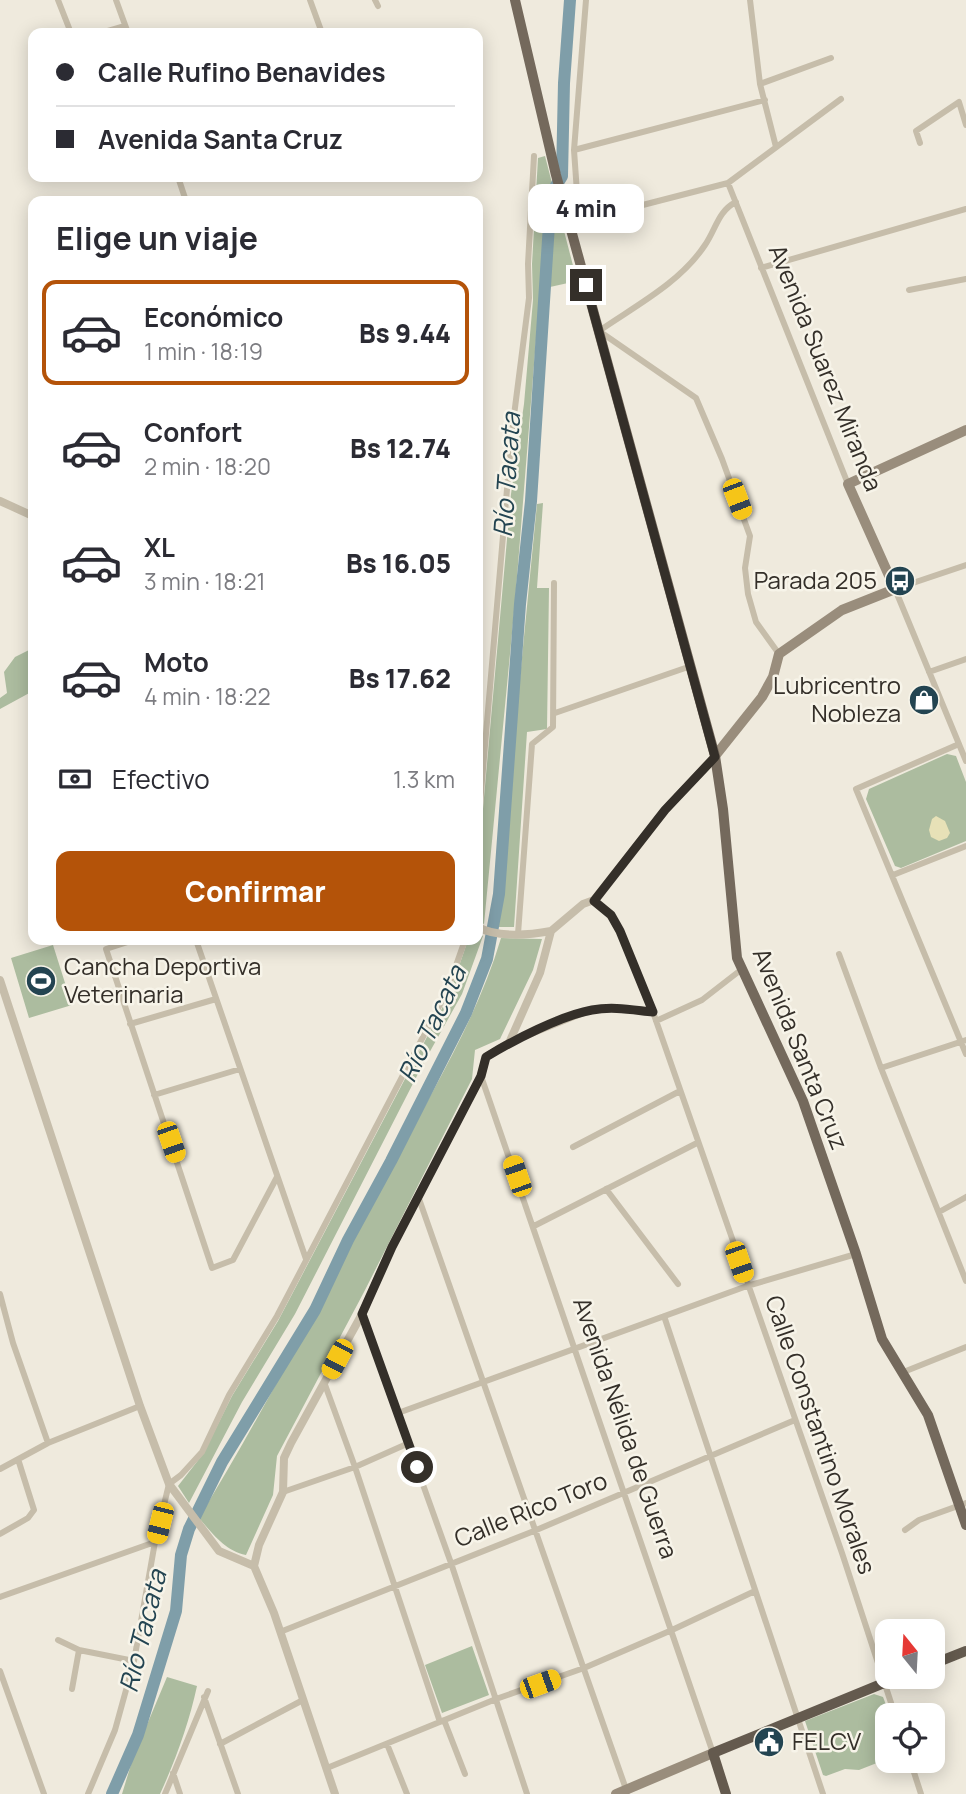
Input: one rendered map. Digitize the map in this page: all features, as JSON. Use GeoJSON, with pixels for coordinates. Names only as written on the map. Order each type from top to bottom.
{"type":"FeatureCollection","features":[{"type":"Feature","properties":{"kind":"highway"},"geometry":{"type":"LineString","coordinates":[[945,1659],[966,1651]]}},
{"type":"Feature","properties":{"kind":"highway"},"geometry":{"type":"LineString","coordinates":[[713,1753],[875,1687]]}},
{"type":"Feature","properties":{"kind":"highway","name":"Avenida Nélida de Guerra"},"geometry":{"type":"LineString","coordinates":[[713,1753],[726,1794]]}},
{"type":"Feature","properties":{"kind":"main road","name":"Avenida Santa Cruz"},"geometry":{"type":"LineString","coordinates":[[515,0],[561,194],[574,222],[599,331],[715,757],[723,809],[737,958],[803,1101],[856,1254],[882,1339],[928,1415],[963,1504],[966,1525]]}},
{"type":"Feature","properties":{"kind":"main road"},"geometry":{"type":"LineString","coordinates":[[848,484],[966,430]]}},
{"type":"Feature","properties":{"kind":"main road","name":"Avenida Suarez Miranda"},"geometry":{"type":"LineString","coordinates":[[848,484],[895,589]]}},
{"type":"Feature","properties":{"kind":"main road"},"geometry":{"type":"LineString","coordinates":[[715,757],[762,697],[773,677],[779,654],[842,610],[895,589]]}},
{"type":"Feature","properties":{"kind":"main road"},"geometry":{"type":"LineString","coordinates":[[624,1793],[713,1753]]}},
{"type":"Feature","properties":{"kind":"street"},"geometry":{"type":"LineString","coordinates":[[58,0],[69,28]]}},
{"type":"Feature","properties":{"kind":"street"},"geometry":{"type":"LineString","coordinates":[[116,0],[125,28]]}},
{"type":"Feature","properties":{"kind":"street"},"geometry":{"type":"LineString","coordinates":[[310,0],[319,28]]}},
{"type":"Feature","properties":{"kind":"street"},"geometry":{"type":"LineString","coordinates":[[586,0],[574,150],[574,222],[728,183],[841,99]]}},
{"type":"Feature","properties":{"kind":"street"},"geometry":{"type":"LineString","coordinates":[[751,0],[760,84],[776,147]]}},
{"type":"Feature","properties":{"kind":"street"},"geometry":{"type":"LineString","coordinates":[[760,84],[831,58]]}},
{"type":"Feature","properties":{"kind":"street"},"geometry":{"type":"LineString","coordinates":[[574,150],[765,100]]}},
{"type":"Feature","properties":{"kind":"street"},"geometry":{"type":"LineString","coordinates":[[920,143],[916,131],[959,102],[966,125]]}},
{"type":"Feature","properties":{"kind":"street"},"geometry":{"type":"LineString","coordinates":[[483,765],[512,431],[529,299],[528,264],[534,156]]}},
{"type":"Feature","properties":{"kind":"street","name":"Avenida Suarez Miranda"},"geometry":{"type":"LineString","coordinates":[[728,183],[848,484]]}},
{"type":"Feature","properties":{"kind":"street"},"geometry":{"type":"LineString","coordinates":[[736,202],[725,207],[706,244],[687,269],[599,331],[696,398],[750,536],[746,568],[748,594],[756,622],[779,654]]}},
{"type":"Feature","properties":{"kind":"street"},"geometry":{"type":"LineString","coordinates":[[761,268],[966,209]]}},
{"type":"Feature","properties":{"kind":"street"},"geometry":{"type":"LineString","coordinates":[[909,290],[966,279]]}},
{"type":"Feature","properties":{"kind":"street"},"geometry":{"type":"LineString","coordinates":[[0,501],[28,514]]}},
{"type":"Feature","properties":{"kind":"street"},"geometry":{"type":"LineString","coordinates":[[895,589],[966,565]]}},
{"type":"Feature","properties":{"kind":"street"},"geometry":{"type":"LineString","coordinates":[[518,934],[532,744],[553,727],[555,713],[554,583]]}},
{"type":"Feature","properties":{"kind":"street","name":"Avenida Suarez Miranda"},"geometry":{"type":"LineString","coordinates":[[895,589],[966,761]]}},
{"type":"Feature","properties":{"kind":"street"},"geometry":{"type":"LineString","coordinates":[[929,672],[966,659]]}},
{"type":"Feature","properties":{"kind":"street"},"geometry":{"type":"LineString","coordinates":[[555,713],[691,666]]}},
{"type":"Feature","properties":{"kind":"street"},"geometry":{"type":"LineString","coordinates":[[962,747],[856,789],[963,1040],[966,1054]]}},
{"type":"Feature","properties":{"kind":"street"},"geometry":{"type":"LineString","coordinates":[[509,1043],[540,972],[551,931],[583,904],[594,901],[665,810],[715,757]]}},
{"type":"Feature","properties":{"kind":"street"},"geometry":{"type":"LineString","coordinates":[[893,875],[966,846]]}},
{"type":"Feature","properties":{"kind":"street","name":"Calle Constantino Morales"},"geometry":{"type":"LineString","coordinates":[[594,901],[611,915],[620,931],[653,1012],[875,1654]]}},
{"type":"Feature","properties":{"kind":"street"},"geometry":{"type":"LineString","coordinates":[[486,931],[518,934],[551,931]]}},
{"type":"Feature","properties":{"kind":"street"},"geometry":{"type":"LineString","coordinates":[[118,945],[106,949],[212,1268],[233,1260],[278,1177]]}},
{"type":"Feature","properties":{"kind":"street"},"geometry":{"type":"LineString","coordinates":[[198,945],[306,1259]]}},
{"type":"Feature","properties":{"kind":"street"},"geometry":{"type":"LineString","coordinates":[[88,1794],[115,1730],[135,1661],[155,1542],[169,1484],[202,1452],[229,1395],[277,1316],[447,990],[463,945]]}},
{"type":"Feature","properties":{"kind":"street"},"geometry":{"type":"LineString","coordinates":[[839,954],[881,1068],[966,1281]]}},
{"type":"Feature","properties":{"kind":"street"},"geometry":{"type":"LineString","coordinates":[[656,1021],[702,1000],[742,969]]}},
{"type":"Feature","properties":{"kind":"street"},"geometry":{"type":"LineString","coordinates":[[0,980],[169,1484],[219,1551],[254,1566]]}},
{"type":"Feature","properties":{"kind":"street"},"geometry":{"type":"LineString","coordinates":[[130,1024],[216,999]]}},
{"type":"Feature","properties":{"kind":"street"},"geometry":{"type":"LineString","coordinates":[[335,1794],[280,1632],[254,1566],[259,1545],[283,1492],[284,1458],[362,1314],[392,1247],[481,1076],[486,1057],[509,1043],[591,1010],[611,1008],[653,1012]]}},
{"type":"Feature","properties":{"kind":"street"},"geometry":{"type":"LineString","coordinates":[[881,1068],[963,1040]]}},
{"type":"Feature","properties":{"kind":"street"},"geometry":{"type":"LineString","coordinates":[[154,1095],[240,1069]]}},
{"type":"Feature","properties":{"kind":"street","name":"Avenida Nélida de Guerra"},"geometry":{"type":"LineString","coordinates":[[481,1076],[713,1753]]}},
{"type":"Feature","properties":{"kind":"street"},"geometry":{"type":"LineString","coordinates":[[573,1147],[680,1091]]}},
{"type":"Feature","properties":{"kind":"street"},"geometry":{"type":"LineString","coordinates":[[534,1227],[697,1143]]}},
{"type":"Feature","properties":{"kind":"street"},"geometry":{"type":"LineString","coordinates":[[607,1189],[678,1284]]}},
{"type":"Feature","properties":{"kind":"street"},"geometry":{"type":"LineString","coordinates":[[418,1196],[584,1668],[624,1793]]}},
{"type":"Feature","properties":{"kind":"street"},"geometry":{"type":"LineString","coordinates":[[939,1212],[966,1197]]}},
{"type":"Feature","properties":{"kind":"street"},"geometry":{"type":"LineString","coordinates":[[398,1413],[747,1286],[856,1254]]}},
{"type":"Feature","properties":{"kind":"street"},"geometry":{"type":"LineString","coordinates":[[0,1294],[13,1343],[47,1443]]}},
{"type":"Feature","properties":{"kind":"street"},"geometry":{"type":"LineString","coordinates":[[362,1314],[451,1563],[527,1794]]}},
{"type":"Feature","properties":{"kind":"street"},"geometry":{"type":"LineString","coordinates":[[664,1316],[823,1794]]}},
{"type":"Feature","properties":{"kind":"street"},"geometry":{"type":"LineString","coordinates":[[901,1373],[966,1347]]}},
{"type":"Feature","properties":{"kind":"street"},"geometry":{"type":"LineString","coordinates":[[324,1382],[442,1721],[465,1774]]}},
{"type":"Feature","properties":{"kind":"street"},"geometry":{"type":"LineString","coordinates":[[0,1469],[47,1443],[141,1406]]}},
{"type":"Feature","properties":{"kind":"street","name":"Calle Rico Toro"},"geometry":{"type":"LineString","coordinates":[[280,1632],[534,1531],[795,1420]]}},
{"type":"Feature","properties":{"kind":"street"},"geometry":{"type":"LineString","coordinates":[[283,1492],[355,1467],[409,1443]]}},
{"type":"Feature","properties":{"kind":"street"},"geometry":{"type":"LineString","coordinates":[[0,1534],[28,1518],[34,1510],[18,1459]]}},
{"type":"Feature","properties":{"kind":"street"},"geometry":{"type":"LineString","coordinates":[[905,1530],[919,1520],[963,1504]]}},
{"type":"Feature","properties":{"kind":"street"},"geometry":{"type":"LineString","coordinates":[[0,1597],[155,1542]]}},
{"type":"Feature","properties":{"kind":"street"},"geometry":{"type":"LineString","coordinates":[[327,1768],[496,1699],[584,1668],[755,1591]]}},
{"type":"Feature","properties":{"kind":"street"},"geometry":{"type":"LineString","coordinates":[[58,1640],[79,1650],[135,1661]]}},
{"type":"Feature","properties":{"kind":"street"},"geometry":{"type":"LineString","coordinates":[[72,1689],[79,1650]]}},
{"type":"Feature","properties":{"kind":"street"},"geometry":{"type":"LineString","coordinates":[[0,1671],[2,1684],[44,1794]]}},
{"type":"Feature","properties":{"kind":"street"},"geometry":{"type":"LineString","coordinates":[[165,1794],[206,1694],[238,1794]]}},
{"type":"Feature","properties":{"kind":"street"},"geometry":{"type":"LineString","coordinates":[[220,1744],[303,1700]]}},
{"type":"Feature","properties":{"kind":"street"},"geometry":{"type":"LineString","coordinates":[[387,1744],[407,1794]]}},
{"type":"Feature","properties":{"kind":"street"},"geometry":{"type":"LineString","coordinates":[[173,1773],[180,1794]]}},
{"type":"Feature","properties":{"kind":"street"},"geometry":{"type":"LineString","coordinates":[[914,1773],[922,1794]]}},
{"type":"Feature","properties":{"kind":"green space"},"geometry":{"type":"Polygon","coordinates":[[[545,156],[553,187],[548,190],[515,602],[484,924],[483,809],[511,494],[524,404],[533,300],[532,264],[538,158],[545,156]]]}},
{"type":"Feature","properties":{"kind":"green space"},"geometry":{"type":"Polygon","coordinates":[[[555,196],[577,281],[550,287],[555,196]]]}},
{"type":"Feature","properties":{"kind":"green space"},"geometry":{"type":"Polygon","coordinates":[[[543,503],[537,588],[549,588],[547,729],[527,732],[514,927],[497,927],[507,855],[515,729],[537,504],[543,503]]]}},
{"type":"Feature","properties":{"kind":"green space"},"geometry":{"type":"Polygon","coordinates":[[[28,650],[28,694],[0,709],[0,698],[7,693],[4,672],[15,657],[28,650]]]}},
{"type":"Feature","properties":{"kind":"green space"},"geometry":{"type":"Polygon","coordinates":[[[947,754],[956,756],[966,782],[966,841],[901,868],[895,866],[866,799],[869,789],[947,754]]]}},
{"type":"Feature","properties":{"kind":"green space"},"geometry":{"type":"Polygon","coordinates":[[[501,938],[542,939],[533,970],[500,1039],[475,1050],[472,1079],[277,1456],[273,1495],[246,1555],[238,1553],[220,1541],[199,1518],[274,1388],[452,1055],[479,998],[501,938]]]}},
{"type":"Feature","properties":{"kind":"green space","name":"Cancha Deportiva Veterinaria"},"geometry":{"type":"Polygon","coordinates":[[[53,945],[72,1005],[29,1018],[11,958],[53,945]]]}},
{"type":"Feature","properties":{"kind":"green space"},"geometry":{"type":"Polygon","coordinates":[[[466,945],[480,945],[462,994],[423,1064],[295,1314],[242,1402],[189,1503],[178,1486],[203,1454],[232,1396],[278,1321],[449,995],[466,945]]]}},
{"type":"Feature","properties":{"kind":"green space"},"geometry":{"type":"Polygon","coordinates":[[[472,1646],[489,1695],[442,1713],[425,1665],[472,1646]]]}},
{"type":"Feature","properties":{"kind":"green space"},"geometry":{"type":"Polygon","coordinates":[[[167,1677],[197,1686],[177,1754],[160,1794],[122,1794],[133,1758],[167,1677]]]}},
{"type":"Feature","properties":{"kind":"green space"},"geometry":{"type":"Polygon","coordinates":[[[874,1694],[883,1697],[885,1703],[875,1703],[875,1764],[859,1770],[845,1769],[823,1775],[805,1721],[874,1694]]]}},
{"type":"Feature","properties":{"kind":"sand"},"geometry":{"type":"Polygon","coordinates":[[[936,816],[945,821],[950,833],[947,838],[939,841],[931,837],[929,830],[932,819],[936,816]]]}},
{"type":"Feature","properties":{"kind":"waterway","name":"Río Tacata"},"geometry":{"type":"LineString","coordinates":[[112,1794],[138,1735],[176,1611],[181,1555],[189,1529],[222,1462],[315,1310],[348,1240],[466,1013],[487,959],[499,894],[520,604],[531,501],[551,194],[562,176],[564,83],[570,0]]}},
{"type":"Feature","properties":{"kind":"place","name":"Parada 205"},"geometry":{"type":"Point","coordinates":[900,581]}},
{"type":"Feature","properties":{"kind":"place","name":"Lubricentro Nobleza"},"geometry":{"type":"Point","coordinates":[924,700]}},
{"type":"Feature","properties":{"kind":"place","name":"Cancha Deportiva Veterinaria"},"geometry":{"type":"Point","coordinates":[41,981]}},
{"type":"Feature","properties":{"kind":"place","name":"FELCV"},"geometry":{"type":"Point","coordinates":[769,1742]}},
{"type":"Feature","properties":{"kind":"route"},"geometry":{"type":"LineString","coordinates":[[417,1467],[362,1314],[392,1247],[481,1076],[486,1057],[509,1043],[591,1010],[611,1008],[653,1012],[620,931],[611,915],[594,901],[665,810],[715,757],[586,285]]}}]}
